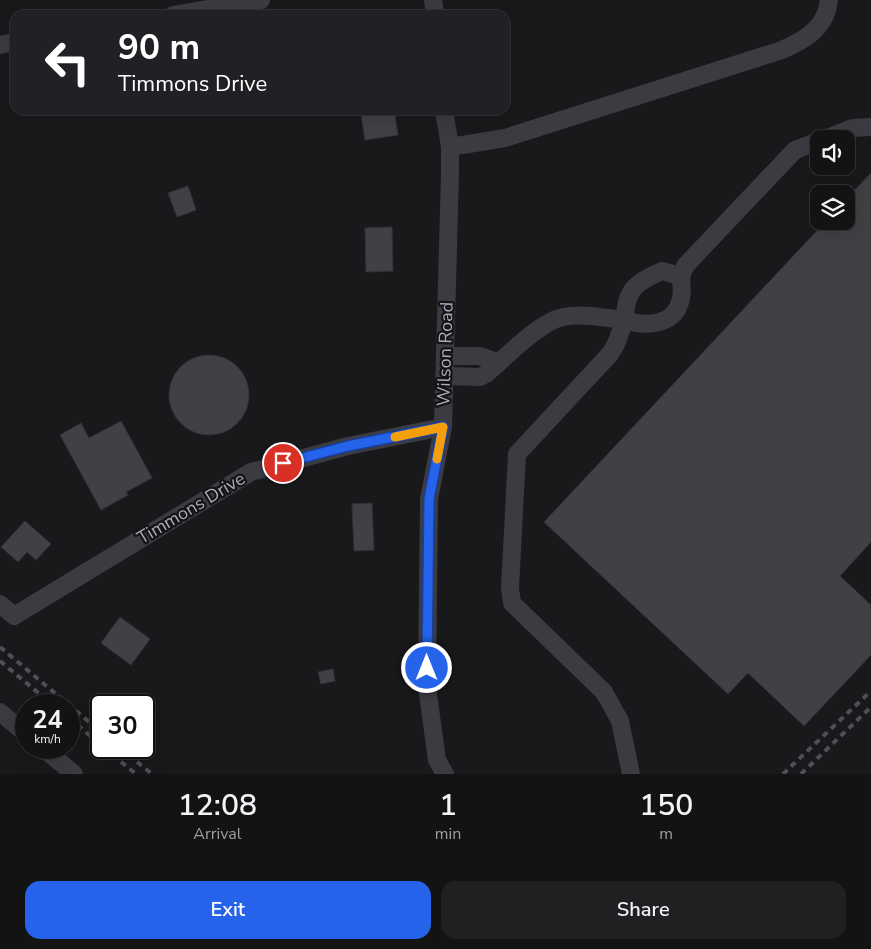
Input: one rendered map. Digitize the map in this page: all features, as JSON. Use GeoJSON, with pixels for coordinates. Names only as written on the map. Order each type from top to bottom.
{"type":"FeatureCollection","features":[{"type":"Feature","properties":{"kind":"street"},"geometry":{"type":"LineString","coordinates":[[202,10],[261,0]]}},
{"type":"Feature","properties":{"kind":"street"},"geometry":{"type":"LineString","coordinates":[[450,147],[505,138],[782,50],[807,39],[824,19],[829,0]]}},
{"type":"Feature","properties":{"kind":"street","name":"Wilson Road"},"geometry":{"type":"LineString","coordinates":[[445,115],[450,147],[446,356],[443,427],[429,499],[427,687],[437,760],[445,774]]}},
{"type":"Feature","properties":{"kind":"street"},"geometry":{"type":"LineString","coordinates":[[849,130],[871,127]]}},
{"type":"Feature","properties":{"kind":"street"},"geometry":{"type":"LineString","coordinates":[[445,376],[480,377],[529,337],[562,317],[586,316],[625,320],[640,325],[651,325],[672,315],[680,305],[682,296],[680,276],[686,265],[795,150],[810,144]]}},
{"type":"Feature","properties":{"kind":"street"},"geometry":{"type":"LineString","coordinates":[[631,774],[620,721],[604,692],[542,629],[518,610],[510,596],[517,454],[610,354],[625,320],[628,296],[637,284],[662,271],[680,276]]}},
{"type":"Feature","properties":{"kind":"street"},"geometry":{"type":"LineString","coordinates":[[446,356],[480,356],[499,363]]}},
{"type":"Feature","properties":{"kind":"street","name":"Timmons Drive"},"geometry":{"type":"LineString","coordinates":[[0,604],[14,616],[251,472],[348,446],[443,427]]}},
{"type":"Feature","properties":{"kind":"street"},"geometry":{"type":"LineString","coordinates":[[0,712],[15,725]]}},
{"type":"Feature","properties":{"kind":"street"},"geometry":{"type":"LineString","coordinates":[[56,759],[74,774]]}},
{"type":"Feature","properties":{"kind":"building"},"geometry":{"type":"Polygon","coordinates":[[[361,115],[395,115],[398,135],[365,140],[361,115]]]}},
{"type":"Feature","properties":{"kind":"building"},"geometry":{"type":"Polygon","coordinates":[[[871,173],[871,542],[840,576],[871,605],[871,655],[804,726],[748,673],[728,694],[544,522],[818,230],[855,230],[855,190],[871,173]]]}},
{"type":"Feature","properties":{"kind":"building"},"geometry":{"type":"Polygon","coordinates":[[[188,186],[196,210],[177,217],[168,193],[188,186]]]}},
{"type":"Feature","properties":{"kind":"building"},"geometry":{"type":"Polygon","coordinates":[[[392,227],[393,271],[366,272],[365,228],[392,227]]]}},
{"type":"Feature","properties":{"kind":"building"},"geometry":{"type":"Polygon","coordinates":[[[209,355],[224,358],[237,367],[246,380],[249,395],[246,410],[237,423],[224,432],[209,435],[194,432],[181,423],[172,410],[169,395],[172,380],[181,367],[194,358],[209,355]]]}},
{"type":"Feature","properties":{"kind":"building"},"geometry":{"type":"Polygon","coordinates":[[[121,421],[152,478],[126,492],[128,495],[101,510],[60,435],[81,423],[89,438],[121,421]]]}},
{"type":"Feature","properties":{"kind":"building"},"geometry":{"type":"Polygon","coordinates":[[[372,503],[374,550],[354,551],[352,504],[372,503]]]}},
{"type":"Feature","properties":{"kind":"building"},"geometry":{"type":"Polygon","coordinates":[[[25,521],[51,544],[36,560],[27,552],[18,562],[1,547],[25,521]]]}},
{"type":"Feature","properties":{"kind":"building"},"geometry":{"type":"Polygon","coordinates":[[[120,617],[150,639],[131,665],[101,643],[120,617]]]}},
{"type":"Feature","properties":{"kind":"building"},"geometry":{"type":"Polygon","coordinates":[[[333,669],[335,681],[321,684],[318,672],[333,669]]]}},
{"type":"Feature","properties":{"kind":"railway"},"geometry":{"type":"LineString","coordinates":[[0,647],[90,723]]}},
{"type":"Feature","properties":{"kind":"railway"},"geometry":{"type":"LineString","coordinates":[[0,661],[40,694]]}},
{"type":"Feature","properties":{"kind":"railway"},"geometry":{"type":"LineString","coordinates":[[783,774],[871,691]]}},
{"type":"Feature","properties":{"kind":"railway"},"geometry":{"type":"LineString","coordinates":[[801,774],[871,707]]}},
{"type":"Feature","properties":{"kind":"railway"},"geometry":{"type":"LineString","coordinates":[[80,727],[90,736]]}},
{"type":"Feature","properties":{"kind":"railway"},"geometry":{"type":"LineString","coordinates":[[118,759],[136,774]]}},
{"type":"Feature","properties":{"kind":"railway"},"geometry":{"type":"LineString","coordinates":[[134,759],[152,774]]}},
{"type":"Feature","properties":{"kind":"slow traffic"},"geometry":{"type":"LineString","coordinates":[[395,437],[443,427],[437,459]]}},
{"type":"Feature","properties":{"kind":"route"},"geometry":{"type":"LineString","coordinates":[[283,463],[348,446],[443,427],[429,499],[427,668]]}}]}
